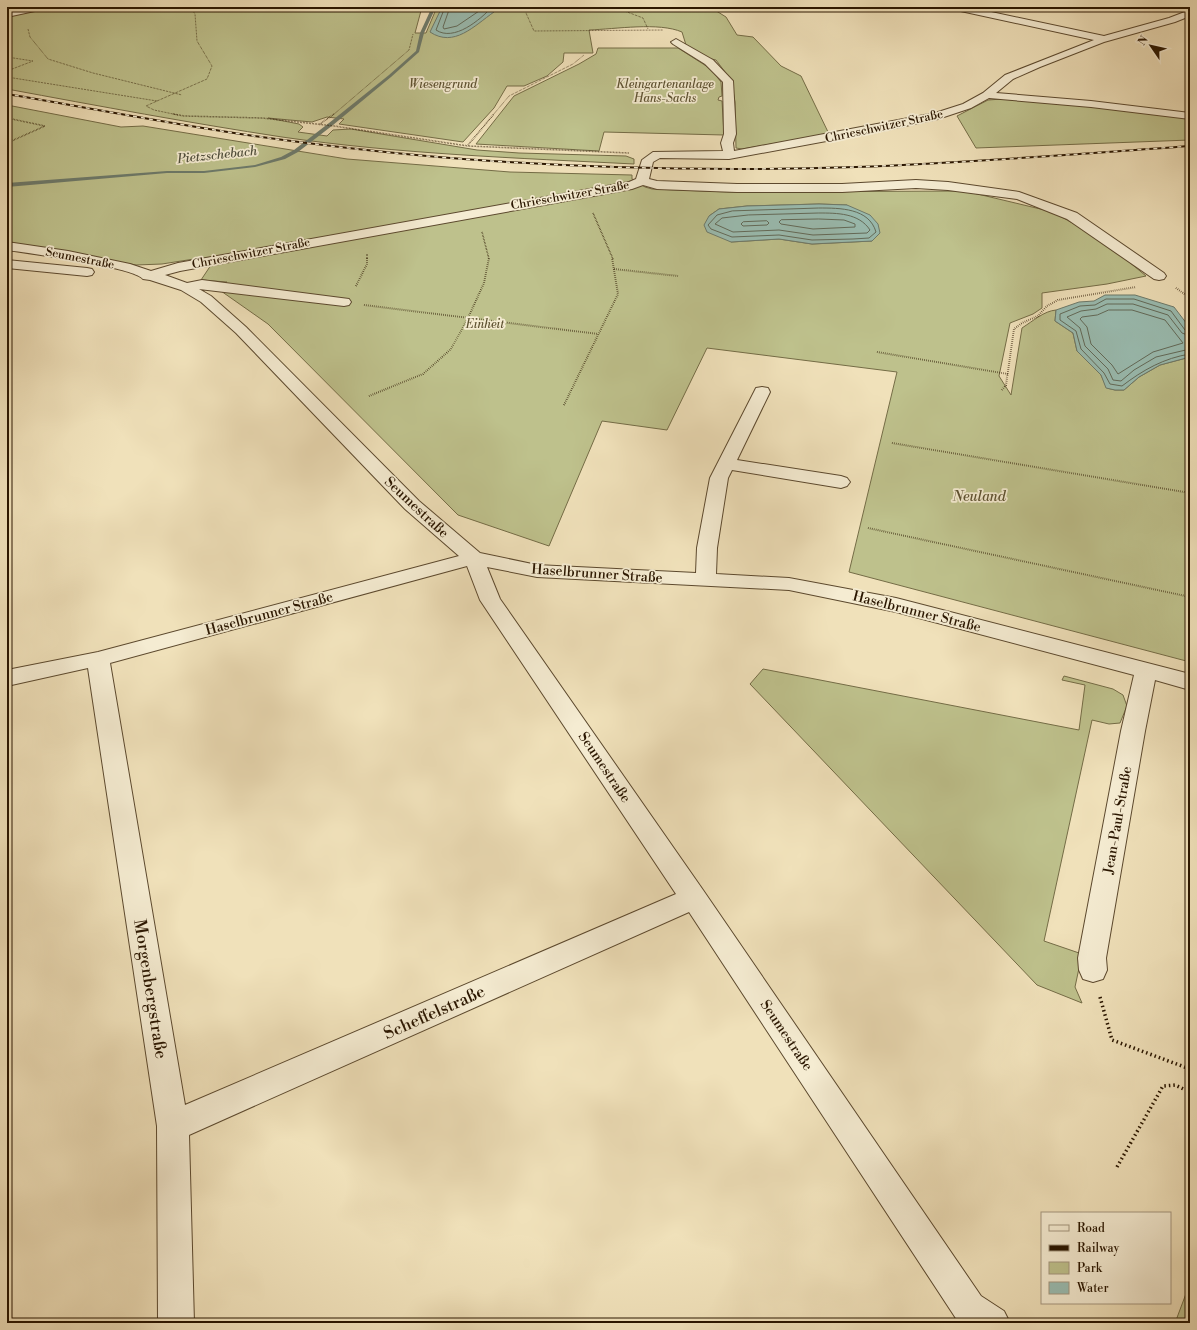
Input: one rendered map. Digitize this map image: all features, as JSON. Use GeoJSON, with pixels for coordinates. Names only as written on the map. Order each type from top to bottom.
{"type":"FeatureCollection","features":[{"type":"Feature","properties":{"kind":"street"},"geometry":{"type":"LineString","coordinates":[[956,7],[1104,39]]}},
{"type":"Feature","properties":{"kind":"street"},"geometry":{"type":"LineString","coordinates":[[7,14],[39,8]]}},
{"type":"Feature","properties":{"kind":"street","name":"Chrieschwitzer Straße"},"geometry":{"type":"LineString","coordinates":[[152,275],[178,267],[632,185],[642,181],[648,160],[657,154],[729,155],[891,126],[938,116],[967,106],[987,95],[1008,77],[1036,65],[1104,39],[1172,20],[1190,13]]}},
{"type":"Feature","properties":{"kind":"street"},"geometry":{"type":"LineString","coordinates":[[676,42],[709,62],[728,81],[730,134],[726,142],[729,155]]}},
{"type":"Feature","properties":{"kind":"street"},"geometry":{"type":"LineString","coordinates":[[987,95],[1091,104],[1190,116]]}},
{"type":"Feature","properties":{"kind":"street"},"geometry":{"type":"LineString","coordinates":[[642,181],[657,184],[737,188],[842,188],[916,184],[948,186],[1019,196],[1072,216],[1159,276]]}},
{"type":"Feature","properties":{"kind":"street","name":"Seumestraße"},"geometry":{"type":"LineString","coordinates":[[7,246],[68,255],[130,268],[186,287],[206,299],[241,330],[412,505],[474,558],[490,600],[694,898],[975,1318]]}},
{"type":"Feature","properties":{"kind":"street","name":"Seumestraße"},"geometry":{"type":"LineString","coordinates":[[7,264],[85,272],[125,279],[152,275]]}},
{"type":"Feature","properties":{"kind":"street"},"geometry":{"type":"LineString","coordinates":[[186,287],[202,284],[344,302]]}},
{"type":"Feature","properties":{"kind":"street"},"geometry":{"type":"LineString","coordinates":[[706,580],[708,548],[719,478],[762,392]]}},
{"type":"Feature","properties":{"kind":"street"},"geometry":{"type":"LineString","coordinates":[[726,464],[841,482]]}},
{"type":"Feature","properties":{"kind":"street","name":"Haselbrunner Straße"},"geometry":{"type":"LineString","coordinates":[[7,678],[98,658],[474,558],[537,571],[789,584],[896,605],[1190,682]]}},
{"type":"Feature","properties":{"kind":"street","name":"Morgenbergstraße"},"geometry":{"type":"LineString","coordinates":[[98,658],[174,1126],[176,1323]]}},
{"type":"Feature","properties":{"kind":"street","name":"Jean-Paul-Straße"},"geometry":{"type":"LineString","coordinates":[[1093,970],[1092,958],[1133,731],[1146,671]]}},
{"type":"Feature","properties":{"kind":"street","name":"Scheffelstraße"},"geometry":{"type":"LineString","coordinates":[[174,1126],[694,898]]}},
{"type":"Feature","properties":{"kind":"path"},"geometry":{"type":"LineString","coordinates":[[190,7],[195,14],[197,41],[212,66],[207,79],[146,106],[154,110],[184,116],[262,118],[320,124],[468,146],[657,154]]}},
{"type":"Feature","properties":{"kind":"path"},"geometry":{"type":"LineString","coordinates":[[527,7],[526,13],[534,31],[648,29],[643,18],[614,8],[617,7]]}},
{"type":"Feature","properties":{"kind":"path"},"geometry":{"type":"LineString","coordinates":[[39,8],[39,12],[28,29],[30,37],[48,59],[93,73],[182,95]]}},
{"type":"Feature","properties":{"kind":"path"},"geometry":{"type":"LineString","coordinates":[[320,124],[409,50],[413,34]]}},
{"type":"Feature","properties":{"kind":"path"},"geometry":{"type":"LineString","coordinates":[[468,146],[509,96],[573,64],[584,55]]}},
{"type":"Feature","properties":{"kind":"path"},"geometry":{"type":"LineString","coordinates":[[7,57],[33,61],[7,71]]}},
{"type":"Feature","properties":{"kind":"path"},"geometry":{"type":"LineString","coordinates":[[7,77],[157,101]]}},
{"type":"Feature","properties":{"kind":"path"},"geometry":{"type":"LineString","coordinates":[[7,118],[45,126],[7,143]]}},
{"type":"Feature","properties":{"kind":"path"},"geometry":{"type":"LineString","coordinates":[[564,405],[618,294],[613,260],[589,203],[580,194]]}},
{"type":"Feature","properties":{"kind":"path"},"geometry":{"type":"LineString","coordinates":[[369,396],[423,374],[451,349],[468,318],[484,283],[489,259],[476,212]]}},
{"type":"Feature","properties":{"kind":"path"},"geometry":{"type":"LineString","coordinates":[[344,302],[355,288],[367,264],[366,232]]}},
{"type":"Feature","properties":{"kind":"path"},"geometry":{"type":"LineString","coordinates":[[614,269],[678,276]]}},
{"type":"Feature","properties":{"kind":"path"},"geometry":{"type":"LineString","coordinates":[[1002,390],[1006,385],[1014,329],[1022,323],[1038,316],[1047,306],[1058,300],[1148,285],[1159,276]]}},
{"type":"Feature","properties":{"kind":"path"},"geometry":{"type":"LineString","coordinates":[[344,302],[598,334]]}},
{"type":"Feature","properties":{"kind":"path"},"geometry":{"type":"LineString","coordinates":[[877,352],[1008,374]]}},
{"type":"Feature","properties":{"kind":"path"},"geometry":{"type":"LineString","coordinates":[[892,443],[1190,493]]}},
{"type":"Feature","properties":{"kind":"path"},"geometry":{"type":"LineString","coordinates":[[868,528],[1190,597]]}},
{"type":"Feature","properties":{"kind":"path"},"geometry":{"type":"LineString","coordinates":[[1093,970],[1112,1040],[1190,1069]]}},
{"type":"Feature","properties":{"kind":"path"},"geometry":{"type":"LineString","coordinates":[[1117,1167],[1163,1086],[1175,1085],[1190,1092]]}},
{"type":"Feature","properties":{"kind":"green space","name":"Wiesengrund"},"geometry":{"type":"Polygon","coordinates":[[[7,7],[422,7],[415,33],[426,33],[437,7],[710,7],[726,17],[737,35],[753,37],[781,66],[801,76],[829,134],[742,149],[736,148],[735,102],[731,80],[716,60],[707,58],[686,45],[682,32],[662,27],[650,27],[589,30],[593,53],[564,53],[563,62],[547,76],[524,86],[507,86],[494,108],[463,142],[339,124],[344,119],[327,117],[312,122],[268,118],[299,124],[303,127],[298,132],[327,136],[333,130],[351,129],[477,150],[519,153],[626,156],[634,159],[634,164],[370,148],[282,137],[7,89],[7,7]]]}},
{"type":"Feature","properties":{"kind":"green space","name":"Kleingartenanlage Hans-Sachs"},"geometry":{"type":"Polygon","coordinates":[[[598,48],[678,48],[711,69],[721,82],[722,96],[719,97],[718,100],[722,101],[724,135],[604,132],[599,151],[476,144],[514,96],[579,64],[596,54],[598,48]]]}},
{"type":"Feature","properties":{"kind":"green space"},"geometry":{"type":"Polygon","coordinates":[[[1002,99],[1130,110],[1190,118],[1190,140],[976,148],[957,116],[988,100],[1002,99]]]}},
{"type":"Feature","properties":{"kind":"green space"},"geometry":{"type":"Polygon","coordinates":[[[7,105],[121,127],[143,126],[347,159],[510,172],[632,175],[632,179],[645,187],[652,189],[729,192],[965,191],[1053,212],[1104,241],[1146,276],[1107,284],[1042,293],[1042,308],[1033,314],[1010,323],[999,376],[1011,395],[1022,328],[1043,314],[1056,310],[1055,321],[1073,333],[1077,351],[1101,375],[1107,388],[1124,390],[1139,377],[1160,365],[1190,357],[1190,662],[849,572],[897,372],[707,348],[667,430],[602,421],[549,546],[458,515],[268,324],[221,291],[222,286],[227,282],[201,280],[211,265],[194,259],[162,264],[136,265],[7,243],[7,105]],[[819,204],[747,206],[719,209],[709,216],[731,242],[779,239],[812,244],[872,241],[847,205],[819,204]]]}},
{"type":"Feature","properties":{"kind":"green space"},"geometry":{"type":"Polygon","coordinates":[[[763,669],[1079,730],[1085,685],[1062,680],[1064,676],[1113,689],[1123,695],[1127,706],[1120,723],[1109,724],[1092,720],[1044,941],[1082,954],[1075,987],[1082,1003],[1037,985],[750,684],[763,669]]]}},
{"type":"Feature","properties":{"kind":"green space"},"geometry":{"type":"Polygon","coordinates":[[[1190,1283],[1190,1323],[1175,1323],[1190,1283]]]}},
{"type":"Feature","properties":{"kind":"water"},"geometry":{"type":"Polygon","coordinates":[[[442,7],[496,7],[494,12],[471,29],[456,36],[447,38],[430,32],[442,7]]]}},
{"type":"Feature","properties":{"kind":"water"},"geometry":{"type":"Polygon","coordinates":[[[819,204],[847,205],[870,215],[878,224],[880,233],[872,241],[812,244],[779,239],[731,242],[707,232],[704,225],[709,216],[719,209],[747,206],[819,204]]]}},
{"type":"Feature","properties":{"kind":"water"},"geometry":{"type":"Polygon","coordinates":[[[1105,295],[1135,295],[1174,307],[1187,324],[1190,331],[1190,357],[1160,365],[1139,377],[1124,390],[1106,388],[1101,375],[1077,351],[1073,333],[1055,321],[1056,310],[1079,302],[1094,301],[1105,295]]]}},
{"type":"Feature","properties":{"kind":"waterway","name":"Pietzschebach"},"geometry":{"type":"LineString","coordinates":[[7,185],[167,172],[204,172],[255,166],[283,158],[296,151],[331,124],[418,51],[422,33],[434,7]]}},
{"type":"Feature","properties":{"kind":"railway"},"geometry":{"type":"LineString","coordinates":[[7,94],[192,126],[313,144],[432,157],[583,166],[720,169],[856,167],[982,161],[1190,146]]}},
{"type":"Feature","properties":{"kind":"park label","name":"Einheit"},"geometry":{"type":"Point","coordinates":[485,324]}},
{"type":"Feature","properties":{"kind":"park label","name":"Neuland"},"geometry":{"type":"Point","coordinates":[979,496]}}]}
